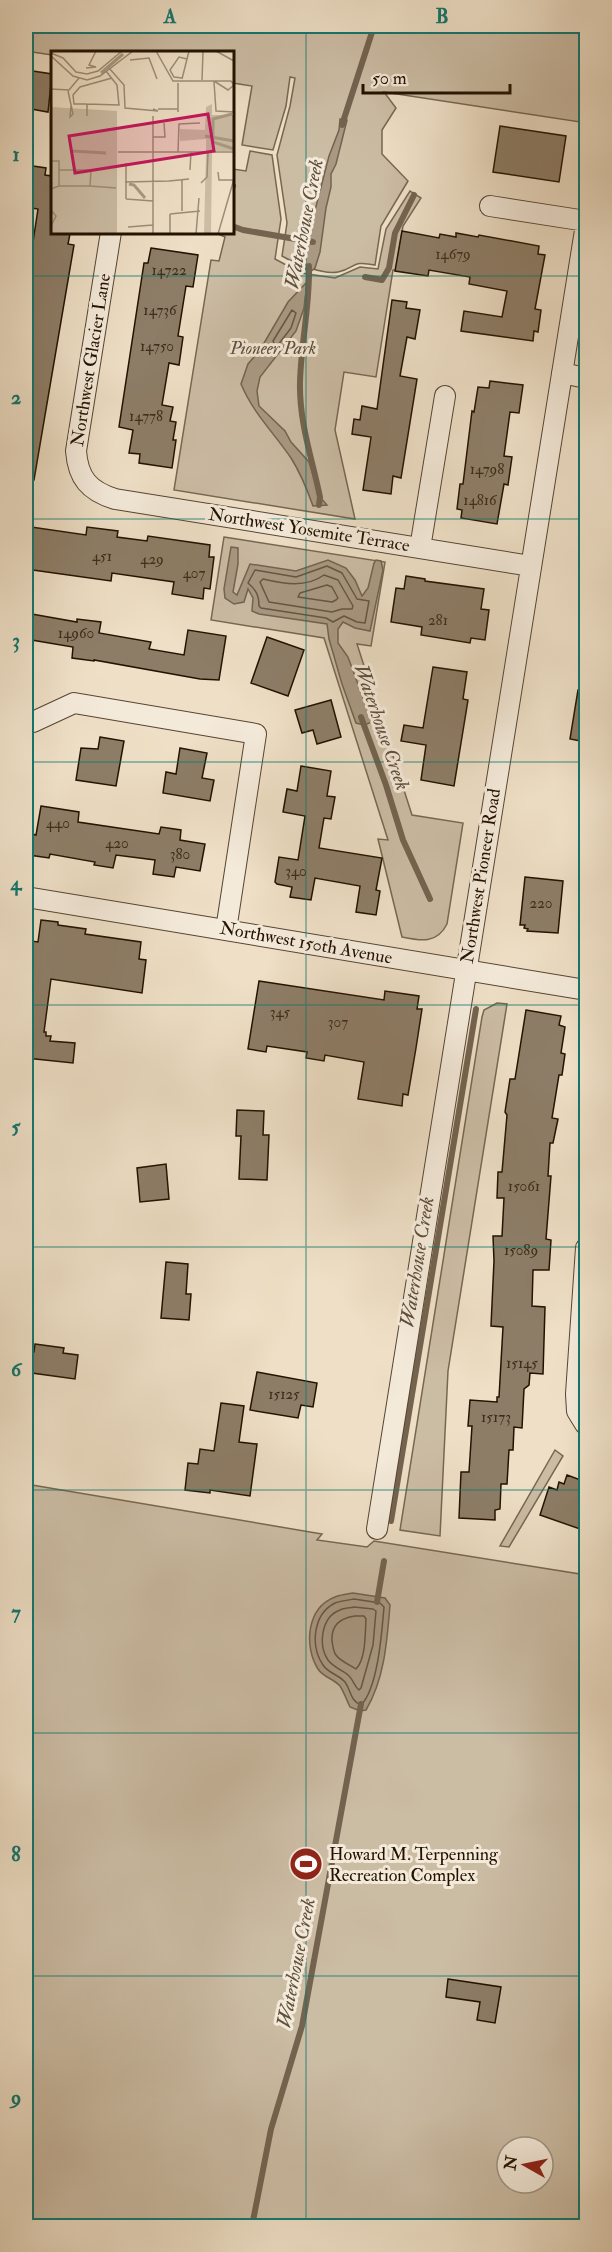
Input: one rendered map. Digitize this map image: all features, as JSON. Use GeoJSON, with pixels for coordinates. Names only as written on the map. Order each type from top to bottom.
{"type":"FeatureCollection","features":[{"type":"Feature","properties":{"kind":"street"},"geometry":{"type":"LineString","coordinates":[[490,206],[586,222]]}},
{"type":"Feature","properties":{"kind":"street","name":"Northwest Pioneer Road"},"geometry":{"type":"LineString","coordinates":[[376,1529],[586,222]]}},
{"type":"Feature","properties":{"kind":"street","name":"Northwest Glacier Lane"},"geometry":{"type":"LineString","coordinates":[[89,486],[80,473],[76,451],[111,234]]}},
{"type":"Feature","properties":{"kind":"street"},"geometry":{"type":"LineString","coordinates":[[562,374],[586,378]]}},
{"type":"Feature","properties":{"kind":"street"},"geometry":{"type":"LineString","coordinates":[[420,548],[444,396]]}},
{"type":"Feature","properties":{"kind":"street","name":"Northwest Yosemite Terrace"},"geometry":{"type":"LineString","coordinates":[[89,486],[100,494],[115,499],[531,566]]}},
{"type":"Feature","properties":{"kind":"street"},"geometry":{"type":"LineString","coordinates":[[33,722],[74,703],[256,734],[226,930]]}},
{"type":"Feature","properties":{"kind":"street","name":"Northwest 150th Avenue"},"geometry":{"type":"LineString","coordinates":[[26,897],[586,990]]}},
{"type":"Feature","properties":{"kind":"street"},"geometry":{"type":"LineString","coordinates":[[584,1425],[577,1411],[576,1394],[586,1248]]}},
{"type":"Feature","properties":{"kind":"green space"},"geometry":{"type":"Polygon","coordinates":[[[26,26],[586,26],[586,83],[580,122],[384,92],[396,108],[382,130],[382,154],[408,181],[381,226],[375,265],[361,263],[338,272],[325,272],[301,265],[282,256],[287,223],[277,155],[295,78],[290,77],[286,106],[273,150],[242,145],[252,86],[234,83],[234,51],[51,51],[51,55],[26,51],[26,26]]]}},
{"type":"Feature","properties":{"kind":"green space","name":"Pioneer Park"},"geometry":{"type":"Polygon","coordinates":[[[250,151],[272,155],[281,219],[275,259],[301,273],[335,278],[360,267],[378,269],[386,229],[410,191],[421,198],[403,226],[396,270],[393,270],[376,377],[344,372],[335,430],[355,519],[174,490],[211,260],[219,261],[225,237],[218,234],[234,234],[234,169],[246,171],[250,151]]]}},
{"type":"Feature","properties":{"kind":"green space"},"geometry":{"type":"Polygon","coordinates":[[[224,537],[385,562],[371,646],[357,644],[412,815],[463,823],[447,924],[433,938],[422,940],[402,937],[378,839],[388,840],[324,638],[211,620],[224,537]]]}},
{"type":"Feature","properties":{"kind":"green space"},"geometry":{"type":"Polygon","coordinates":[[[497,1003],[507,1004],[448,1371],[440,1536],[400,1530],[482,1017],[484,1010],[497,1003]]]}},
{"type":"Feature","properties":{"kind":"green space"},"geometry":{"type":"Polygon","coordinates":[[[555,1450],[563,1456],[509,1547],[500,1546],[555,1450]]]}},
{"type":"Feature","properties":{"kind":"green space","name":"Howard M. Terpenning Recreation Complex"},"geometry":{"type":"Polygon","coordinates":[[[26,1484],[322,1534],[317,1540],[367,1547],[374,1541],[586,1575],[586,2226],[26,2226],[26,1484]]]}},
{"type":"Feature","properties":{"kind":"water"},"geometry":{"type":"Polygon","coordinates":[[[340,119],[347,120],[336,164],[331,174],[331,187],[320,252],[315,268],[309,273],[302,264],[304,253],[329,156],[339,130],[340,119]]]}},
{"type":"Feature","properties":{"kind":"water"},"geometry":{"type":"Polygon","coordinates":[[[307,282],[304,308],[296,331],[260,377],[257,391],[259,406],[285,431],[291,442],[309,462],[320,497],[327,505],[313,506],[295,464],[258,414],[241,384],[248,364],[260,350],[288,302],[307,282]]]}},
{"type":"Feature","properties":{"kind":"water"},"geometry":{"type":"Polygon","coordinates":[[[231,547],[238,548],[238,564],[233,592],[237,595],[250,564],[296,571],[328,560],[346,568],[355,580],[362,596],[368,588],[374,563],[376,560],[381,561],[383,570],[370,631],[355,628],[343,622],[338,629],[338,643],[348,657],[372,722],[364,725],[356,723],[342,684],[327,624],[252,611],[253,598],[248,589],[244,602],[234,604],[225,598],[224,589],[231,547]]]}},
{"type":"Feature","properties":{"kind":"water"},"geometry":{"type":"Polygon","coordinates":[[[353,1593],[385,1598],[390,1605],[381,1672],[366,1710],[360,1711],[350,1707],[340,1686],[318,1669],[311,1650],[310,1639],[313,1619],[325,1602],[353,1593]]]}},
{"type":"Feature","properties":{"kind":"building"},"geometry":{"type":"Polygon","coordinates":[[[26,70],[51,74],[48,112],[26,108],[26,70]]]}},
{"type":"Feature","properties":{"kind":"building"},"geometry":{"type":"Polygon","coordinates":[[[500,126],[566,136],[559,182],[493,172],[500,126]]]}},
{"type":"Feature","properties":{"kind":"building"},"geometry":{"type":"Polygon","coordinates":[[[26,165],[46,168],[45,175],[51,176],[51,234],[70,234],[68,244],[74,245],[34,480],[26,479],[26,267],[29,268],[38,209],[26,207],[26,165]]]}},
{"type":"Feature","properties":{"kind":"building"},"geometry":{"type":"Polygon","coordinates":[[[402,231],[439,238],[440,234],[456,237],[456,233],[478,237],[479,235],[539,246],[538,254],[545,255],[535,309],[541,310],[538,332],[534,331],[533,341],[461,331],[464,311],[502,317],[507,291],[469,284],[470,277],[429,270],[428,276],[395,271],[402,231]]]}},
{"type":"Feature","properties":{"kind":"building"},"geometry":{"type":"Polygon","coordinates":[[[151,248],[198,255],[193,287],[186,286],[178,336],[183,337],[179,365],[169,363],[162,405],[173,407],[170,421],[176,422],[172,468],[139,463],[140,454],[129,453],[133,430],[119,427],[144,263],[148,263],[151,248]]]}},
{"type":"Feature","properties":{"kind":"building"},"geometry":{"type":"Polygon","coordinates":[[[392,300],[407,302],[406,308],[420,310],[415,339],[407,337],[400,376],[417,379],[401,478],[393,476],[391,494],[363,490],[371,437],[352,434],[354,419],[360,420],[362,406],[377,409],[392,300]]]}},
{"type":"Feature","properties":{"kind":"building"},"geometry":{"type":"Polygon","coordinates":[[[490,381],[523,385],[519,413],[510,412],[504,456],[512,457],[508,485],[504,484],[497,524],[461,518],[462,510],[457,509],[460,484],[463,484],[472,411],[474,412],[478,387],[489,388],[490,381]]]}},
{"type":"Feature","properties":{"kind":"building"},"geometry":{"type":"Polygon","coordinates":[[[31,527],[86,535],[87,527],[118,531],[117,537],[147,541],[148,536],[210,545],[209,557],[214,557],[210,589],[204,588],[203,599],[172,594],[174,582],[112,573],[111,581],[26,569],[31,527]]]}},
{"type":"Feature","properties":{"kind":"building"},"geometry":{"type":"Polygon","coordinates":[[[406,576],[425,579],[425,581],[484,589],[481,609],[489,610],[485,640],[471,638],[470,643],[421,635],[422,627],[391,622],[396,588],[404,589],[406,576]]]}},
{"type":"Feature","properties":{"kind":"building"},"geometry":{"type":"Polygon","coordinates":[[[26,613],[77,622],[77,619],[101,622],[99,633],[151,642],[149,649],[184,655],[188,630],[226,636],[219,680],[200,679],[72,658],[73,647],[26,639],[26,613]]]}},
{"type":"Feature","properties":{"kind":"building"},"geometry":{"type":"Polygon","coordinates":[[[267,637],[304,650],[288,696],[251,683],[267,637]]]}},
{"type":"Feature","properties":{"kind":"building"},"geometry":{"type":"Polygon","coordinates":[[[433,667],[467,672],[463,699],[468,700],[454,786],[421,780],[426,745],[401,741],[404,725],[423,728],[433,667]]]}},
{"type":"Feature","properties":{"kind":"building"},"geometry":{"type":"Polygon","coordinates":[[[578,690],[586,690],[586,742],[570,739],[578,690]]]}},
{"type":"Feature","properties":{"kind":"building"},"geometry":{"type":"Polygon","coordinates":[[[331,700],[341,737],[317,744],[313,730],[302,733],[295,710],[331,700]]]}},
{"type":"Feature","properties":{"kind":"building"},"geometry":{"type":"Polygon","coordinates":[[[100,737],[124,741],[116,786],[76,780],[81,748],[98,749],[100,737]]]}},
{"type":"Feature","properties":{"kind":"building"},"geometry":{"type":"Polygon","coordinates":[[[180,748],[207,753],[202,778],[214,780],[210,801],[163,793],[166,772],[176,774],[180,748]]]}},
{"type":"Feature","properties":{"kind":"building"},"geometry":{"type":"Polygon","coordinates":[[[301,766],[331,771],[327,796],[335,797],[331,819],[324,818],[319,848],[382,858],[376,890],[380,891],[376,915],[356,912],[360,886],[315,878],[311,900],[290,897],[292,887],[275,882],[279,857],[298,860],[305,816],[283,812],[287,789],[297,791],[301,766]]]}},
{"type":"Feature","properties":{"kind":"building"},"geometry":{"type":"Polygon","coordinates":[[[41,806],[79,812],[78,822],[159,834],[161,827],[181,830],[180,840],[205,844],[200,871],[176,867],[174,877],[153,874],[155,860],[116,855],[113,868],[94,865],[95,862],[50,854],[49,858],[29,855],[32,834],[36,835],[41,806]]]}},
{"type":"Feature","properties":{"kind":"building"},"geometry":{"type":"Polygon","coordinates":[[[525,877],[563,881],[558,933],[527,931],[528,929],[524,928],[525,925],[520,925],[525,877]]]}},
{"type":"Feature","properties":{"kind":"building"},"geometry":{"type":"Polygon","coordinates":[[[41,920],[86,929],[85,934],[141,942],[139,959],[146,960],[142,993],[51,979],[44,1032],[46,1036],[51,1036],[50,1041],[75,1043],[73,1063],[26,1058],[26,985],[31,941],[38,942],[41,920]]]}},
{"type":"Feature","properties":{"kind":"building"},"geometry":{"type":"Polygon","coordinates":[[[259,981],[384,1000],[385,991],[419,996],[417,1009],[422,1009],[416,1048],[408,1095],[403,1094],[402,1106],[358,1099],[364,1062],[325,1055],[324,1061],[306,1058],[307,1052],[267,1046],[266,1052],[248,1049],[259,981]]]}},
{"type":"Feature","properties":{"kind":"building"},"geometry":{"type":"Polygon","coordinates":[[[526,1010],[561,1016],[559,1025],[565,1027],[561,1053],[565,1054],[562,1075],[559,1075],[552,1118],[558,1119],[553,1143],[550,1143],[548,1176],[551,1176],[546,1239],[551,1240],[549,1270],[533,1270],[532,1306],[545,1307],[543,1374],[530,1373],[529,1385],[524,1389],[522,1428],[514,1427],[513,1450],[509,1450],[507,1484],[501,1484],[500,1509],[495,1510],[495,1520],[459,1518],[461,1472],[469,1472],[472,1426],[468,1426],[470,1400],[497,1402],[497,1397],[499,1397],[503,1327],[491,1326],[493,1236],[502,1236],[504,1198],[497,1198],[498,1172],[502,1172],[507,1115],[505,1112],[510,1079],[515,1079],[526,1010]]]}},
{"type":"Feature","properties":{"kind":"building"},"geometry":{"type":"Polygon","coordinates":[[[237,1110],[264,1111],[263,1135],[269,1135],[267,1180],[239,1179],[241,1136],[236,1136],[237,1110]]]}},
{"type":"Feature","properties":{"kind":"building"},"geometry":{"type":"Polygon","coordinates":[[[166,1164],[169,1199],[140,1202],[137,1168],[166,1164]]]}},
{"type":"Feature","properties":{"kind":"building"},"geometry":{"type":"Polygon","coordinates":[[[166,1262],[188,1264],[186,1294],[191,1294],[189,1320],[161,1318],[166,1262]]]}},
{"type":"Feature","properties":{"kind":"building"},"geometry":{"type":"Polygon","coordinates":[[[35,1344],[64,1348],[63,1353],[78,1355],[75,1379],[32,1373],[33,1368],[26,1367],[26,1351],[34,1352],[35,1344]]]}},
{"type":"Feature","properties":{"kind":"building"},"geometry":{"type":"Polygon","coordinates":[[[257,1372],[317,1383],[313,1407],[301,1405],[298,1418],[250,1410],[257,1372]]]}},
{"type":"Feature","properties":{"kind":"building"},"geometry":{"type":"Polygon","coordinates":[[[221,1403],[244,1406],[239,1442],[257,1444],[250,1496],[210,1490],[210,1493],[185,1490],[188,1463],[198,1464],[200,1449],[214,1451],[221,1403]]]}},
{"type":"Feature","properties":{"kind":"building"},"geometry":{"type":"Polygon","coordinates":[[[567,1475],[586,1482],[586,1519],[583,1530],[540,1515],[549,1487],[557,1490],[559,1482],[564,1484],[567,1475]]]}},
{"type":"Feature","properties":{"kind":"building"},"geometry":{"type":"Polygon","coordinates":[[[448,1979],[501,1987],[495,2023],[477,2020],[480,2002],[446,1997],[448,1979]]]}},
{"type":"Feature","properties":{"kind":"waterway","name":"Waterhouse Creek"},"geometry":{"type":"LineString","coordinates":[[342,125],[374,26]]}},
{"type":"Feature","properties":{"kind":"waterway"},"geometry":{"type":"LineString","coordinates":[[365,277],[382,280],[389,268],[395,233],[414,195]]}},
{"type":"Feature","properties":{"kind":"waterway"},"geometry":{"type":"LineString","coordinates":[[234,227],[313,242]]}},
{"type":"Feature","properties":{"kind":"waterway","name":"Waterhouse Creek"},"geometry":{"type":"LineString","coordinates":[[309,266],[300,397],[320,497],[319,505]]}},
{"type":"Feature","properties":{"kind":"waterway","name":"Waterhouse Creek"},"geometry":{"type":"LineString","coordinates":[[361,717],[403,840],[430,899]]}},
{"type":"Feature","properties":{"kind":"waterway","name":"Waterhouse Creek"},"geometry":{"type":"LineString","coordinates":[[391,1521],[476,1009]]}},
{"type":"Feature","properties":{"kind":"waterway","name":"Waterhouse Creek"},"geometry":{"type":"LineString","coordinates":[[377,1602],[384,1561]]}},
{"type":"Feature","properties":{"kind":"waterway","name":"Waterhouse Creek"},"geometry":{"type":"LineString","coordinates":[[252,2226],[271,2129],[302,2026],[361,1704]]}},
{"type":"Feature","properties":{"kind":"place","name":"Howard M. Terpenning Recreation Complex"},"geometry":{"type":"Point","coordinates":[306,1864]}}]}
